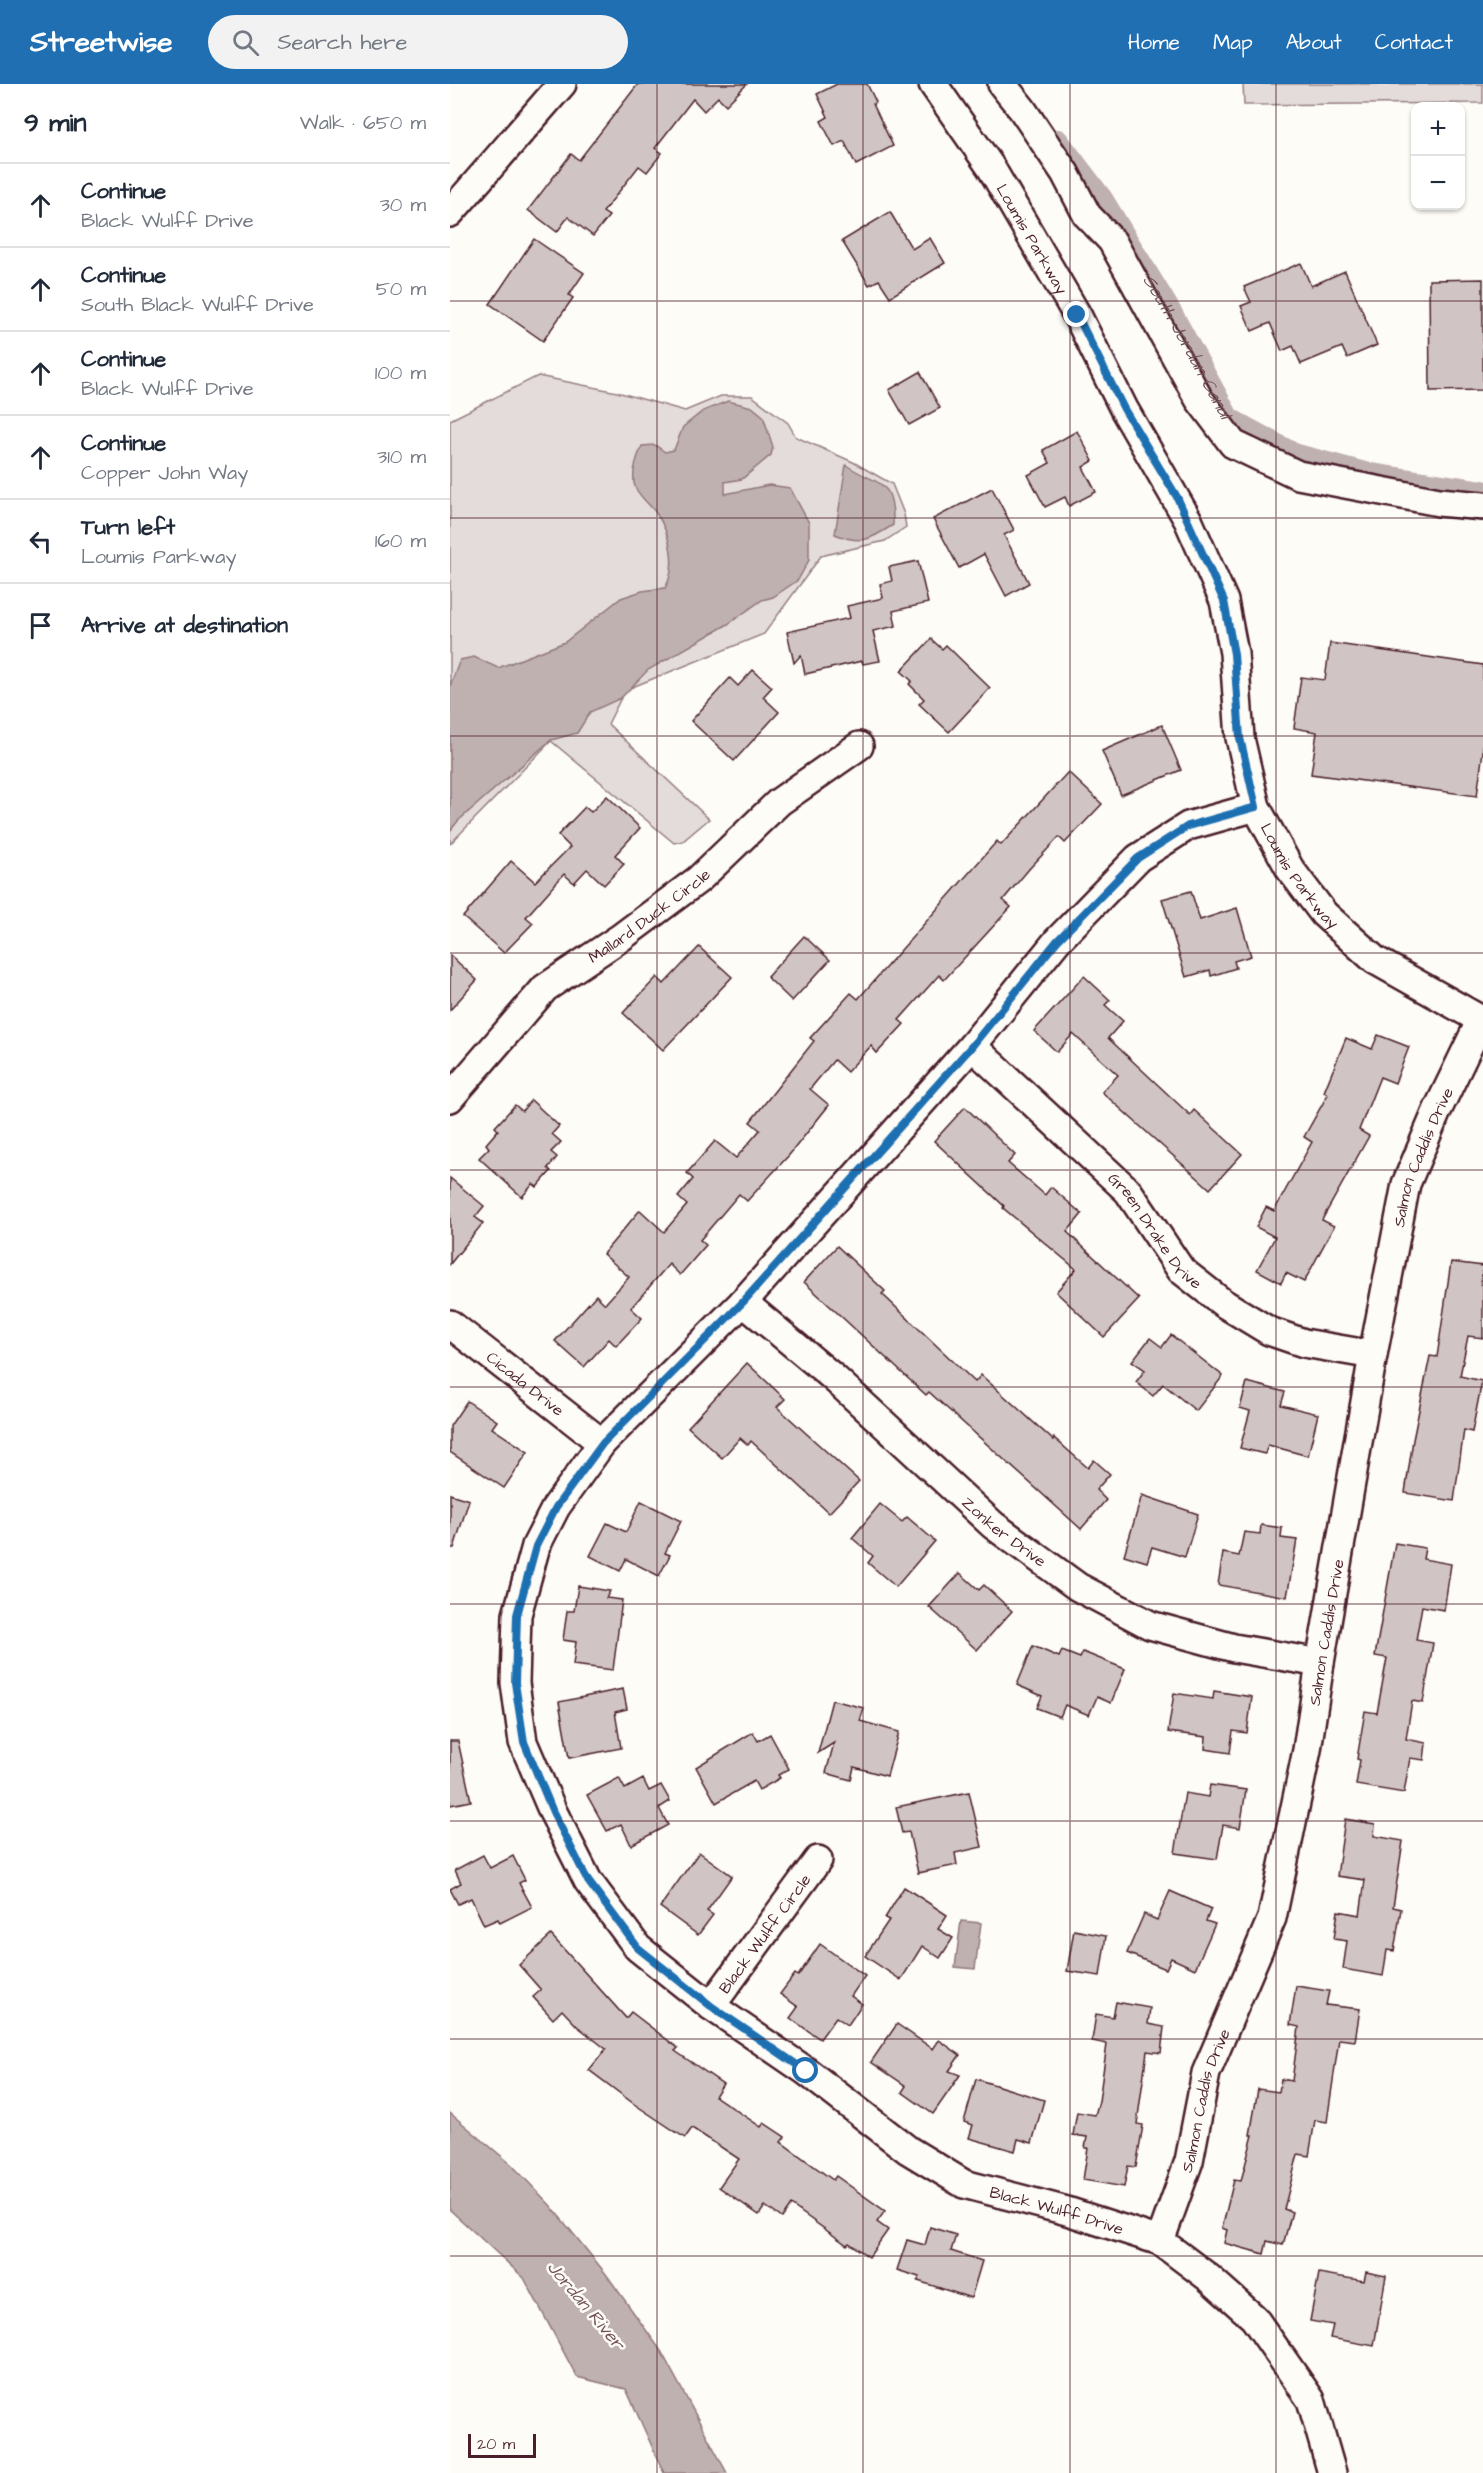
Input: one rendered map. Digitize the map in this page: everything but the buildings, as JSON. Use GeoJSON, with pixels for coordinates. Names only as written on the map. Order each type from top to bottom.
{"type":"FeatureCollection","features":[{"type":"Feature","properties":{"kind":"street"},"geometry":{"type":"LineString","coordinates":[[450,213],[562,84]]}},
{"type":"Feature","properties":{"kind":"street","name":"Loumis Parkway"},"geometry":{"type":"LineString","coordinates":[[933,84],[996,175],[1077,315],[1124,409],[1188,520],[1224,601],[1234,654],[1240,738],[1256,807],[1290,869],[1324,915],[1375,960],[1482,1021]]}},
{"type":"Feature","properties":{"kind":"street"},"geometry":{"type":"LineString","coordinates":[[1002,84],[1059,164],[1087,215],[1112,241],[1199,399],[1233,444],[1298,475],[1439,502],[1483,506]]}},
{"type":"Feature","properties":{"kind":"street","name":"Mallard Duck Circle"},"geometry":{"type":"LineString","coordinates":[[450,1098],[545,988],[620,938],[699,879],[779,802],[859,746]]}},
{"type":"Feature","properties":{"kind":"street"},"geometry":{"type":"LineString","coordinates":[[603,1443],[743,1302],[972,1046],[1057,941],[1138,858],[1188,826],[1256,807]]}},
{"type":"Feature","properties":{"kind":"street","name":"Salmon Caddis Drive"},"geometry":{"type":"LineString","coordinates":[[1160,2241],[1189,2161],[1206,2073],[1272,1918],[1307,1750],[1373,1355],[1406,1184],[1437,1111],[1482,1021]]}},
{"type":"Feature","properties":{"kind":"street","name":"Green Drake Drive"},"geometry":{"type":"LineString","coordinates":[[972,1046],[1128,1191],[1181,1270],[1223,1303],[1269,1331],[1304,1343],[1373,1355]]}},
{"type":"Feature","properties":{"kind":"street","name":"Zonker Drive"},"geometry":{"type":"LineString","coordinates":[[743,1302],[834,1378],[993,1525],[1078,1587],[1150,1625],[1234,1648],[1320,1663]]}},
{"type":"Feature","properties":{"kind":"street","name":"Cicada Drive"},"geometry":{"type":"LineString","coordinates":[[450,1324],[603,1443]]}},
{"type":"Feature","properties":{"kind":"street","name":"Black Wulff Drive"},"geometry":{"type":"LineString","coordinates":[[603,1443],[556,1507],[536,1546],[517,1615],[515,1683],[524,1742],[553,1812],[588,1881],[638,1948],[711,2006],[806,2071],[908,2150],[964,2184],[1067,2211],[1160,2241],[1209,2278],[1254,2318],[1311,2400],[1332,2473]]}},
{"type":"Feature","properties":{"kind":"street","name":"Black Wulff Circle"},"geometry":{"type":"LineString","coordinates":[[711,2006],[818,1860]]}},
{"type":"Feature","properties":{"kind":"shaded area"},"geometry":{"type":"Polygon","coordinates":[[[1243,84],[1483,84],[1483,103],[1244,105],[1243,84]]]}},
{"type":"Feature","properties":{"kind":"shaded area"},"geometry":{"type":"Polygon","coordinates":[[[538,376],[617,392],[685,411],[721,396],[752,396],[788,423],[796,437],[853,462],[892,484],[904,514],[906,527],[885,541],[821,556],[764,634],[630,688],[621,698],[608,724],[709,819],[683,841],[674,843],[551,741],[450,844],[450,420],[538,376]]]}},
{"type":"Feature","properties":{"kind":"water"},"geometry":{"type":"Polygon","coordinates":[[[728,401],[752,407],[763,416],[773,447],[771,455],[742,479],[725,482],[725,494],[769,485],[790,488],[809,523],[809,560],[798,580],[648,670],[621,698],[590,712],[577,733],[551,740],[458,821],[450,831],[450,686],[460,660],[474,657],[498,668],[565,642],[621,598],[642,591],[665,588],[671,570],[671,550],[661,521],[635,487],[634,471],[638,455],[642,446],[655,445],[665,452],[674,450],[683,427],[703,411],[728,401]]]}},
{"type":"Feature","properties":{"kind":"water"},"geometry":{"type":"Polygon","coordinates":[[[846,465],[882,485],[891,498],[893,525],[865,539],[852,539],[835,534],[846,465]]]}},
{"type":"Feature","properties":{"kind":"water"},"geometry":{"type":"Polygon","coordinates":[[[961,1921],[981,1923],[975,1969],[955,1967],[961,1921]]]}},
{"type":"Feature","properties":{"kind":"water","name":"Jordan River"},"geometry":{"type":"Polygon","coordinates":[[[450,2113],[512,2165],[550,2205],[606,2274],[661,2351],[727,2473],[664,2473],[626,2389],[577,2377],[524,2278],[450,2210],[450,2113]]]}},
{"type":"Feature","properties":{"kind":"waterway","name":"South Jordan Canal"},"geometry":{"type":"LineString","coordinates":[[1057,141],[1101,199],[1172,316],[1228,419],[1294,455],[1365,474],[1483,492]]}},
{"type":"Feature","properties":{"kind":"route"},"geometry":{"type":"LineString","coordinates":[[806,2071],[711,2006],[638,1948],[588,1881],[553,1812],[524,1742],[515,1683],[517,1615],[536,1546],[556,1507],[603,1443],[743,1302],[972,1046],[1057,941],[1138,858],[1188,826],[1256,807],[1240,738],[1234,654],[1224,601],[1177,497],[1124,409],[1077,315]]}}]}
